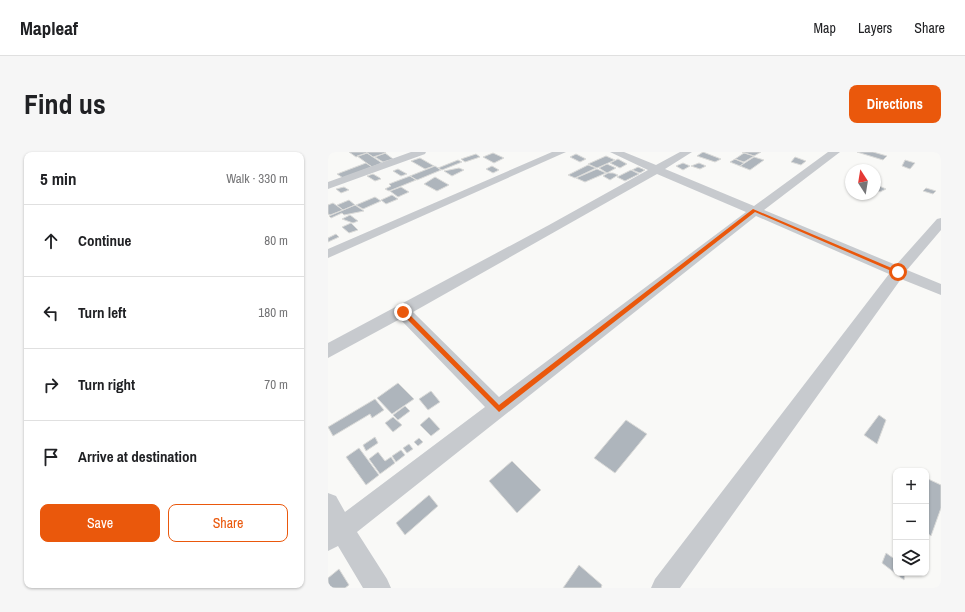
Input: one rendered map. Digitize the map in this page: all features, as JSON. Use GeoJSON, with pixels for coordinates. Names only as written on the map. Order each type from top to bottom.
{"type":"FeatureCollection","features":[{"type":"Feature","properties":{"kind":"street"},"geometry":{"type":"LineString","coordinates":[[328,186],[421,152]]}},
{"type":"Feature","properties":{"kind":"street"},"geometry":{"type":"LineString","coordinates":[[328,254],[561,152]]}},
{"type":"Feature","properties":{"kind":"street"},"geometry":{"type":"LineString","coordinates":[[615,152],[941,290]]}},
{"type":"Feature","properties":{"kind":"street"},"geometry":{"type":"LineString","coordinates":[[328,351],[403,312],[687,152]]}},
{"type":"Feature","properties":{"kind":"street"},"geometry":{"type":"LineString","coordinates":[[335,534],[755,210],[835,152]]}},
{"type":"Feature","properties":{"kind":"street"},"geometry":{"type":"LineString","coordinates":[[664,588],[898,272],[941,222]]}},
{"type":"Feature","properties":{"kind":"street"},"geometry":{"type":"LineString","coordinates":[[403,312],[499,409]]}},
{"type":"Feature","properties":{"kind":"street"},"geometry":{"type":"LineString","coordinates":[[328,504],[335,534],[378,588]]}},
{"type":"Feature","properties":{"kind":"building"},"geometry":{"type":"Polygon","coordinates":[[[349,152],[366,152],[367,153],[356,157],[349,152]]]}},
{"type":"Feature","properties":{"kind":"building"},"geometry":{"type":"Polygon","coordinates":[[[366,152],[384,152],[386,153],[373,157],[366,152]]]}},
{"type":"Feature","properties":{"kind":"building"},"geometry":{"type":"Polygon","coordinates":[[[703,152],[721,159],[715,162],[697,156],[703,152]]]}},
{"type":"Feature","properties":{"kind":"building"},"geometry":{"type":"Polygon","coordinates":[[[742,152],[761,152],[754,156],[742,152]]]}},
{"type":"Feature","properties":{"kind":"building"},"geometry":{"type":"Polygon","coordinates":[[[857,152],[873,152],[887,156],[883,160],[857,152]]]}},
{"type":"Feature","properties":{"kind":"building"},"geometry":{"type":"Polygon","coordinates":[[[367,153],[382,163],[372,167],[357,156],[367,153]]]}},
{"type":"Feature","properties":{"kind":"building"},"geometry":{"type":"Polygon","coordinates":[[[385,153],[393,159],[383,162],[375,157],[385,153]]]}},
{"type":"Feature","properties":{"kind":"building"},"geometry":{"type":"Polygon","coordinates":[[[493,153],[504,158],[494,163],[483,157],[493,153]]]}},
{"type":"Feature","properties":{"kind":"building"},"geometry":{"type":"Polygon","coordinates":[[[744,153],[754,156],[744,162],[735,159],[744,153]]]}},
{"type":"Feature","properties":{"kind":"building"},"geometry":{"type":"Polygon","coordinates":[[[476,154],[480,157],[465,162],[461,159],[476,154]]]}},
{"type":"Feature","properties":{"kind":"building"},"geometry":{"type":"Polygon","coordinates":[[[576,154],[586,159],[580,162],[570,157],[576,154]]]}},
{"type":"Feature","properties":{"kind":"building"},"geometry":{"type":"Polygon","coordinates":[[[606,156],[615,160],[597,168],[588,164],[606,156]]]}},
{"type":"Feature","properties":{"kind":"building"},"geometry":{"type":"Polygon","coordinates":[[[754,157],[764,160],[750,170],[740,166],[754,157]]]}},
{"type":"Feature","properties":{"kind":"building"},"geometry":{"type":"Polygon","coordinates":[[[795,157],[806,161],[801,165],[791,162],[795,157]]]}},
{"type":"Feature","properties":{"kind":"building"},"geometry":{"type":"Polygon","coordinates":[[[420,158],[434,166],[425,169],[411,161],[420,158]]]}},
{"type":"Feature","properties":{"kind":"building"},"geometry":{"type":"Polygon","coordinates":[[[618,159],[627,164],[620,168],[610,163],[618,159]]]}},
{"type":"Feature","properties":{"kind":"building"},"geometry":{"type":"Polygon","coordinates":[[[735,159],[744,163],[740,166],[730,162],[735,159]]]}},
{"type":"Feature","properties":{"kind":"building"},"geometry":{"type":"Polygon","coordinates":[[[458,160],[462,162],[442,170],[438,168],[458,160]]]}},
{"type":"Feature","properties":{"kind":"building"},"geometry":{"type":"Polygon","coordinates":[[[905,160],[915,163],[910,169],[902,166],[905,160]]]}},
{"type":"Feature","properties":{"kind":"building"},"geometry":{"type":"Polygon","coordinates":[[[366,163],[372,167],[343,178],[337,174],[366,163]]]}},
{"type":"Feature","properties":{"kind":"building"},"geometry":{"type":"Polygon","coordinates":[[[683,163],[690,166],[683,170],[676,166],[683,163]]]}},
{"type":"Feature","properties":{"kind":"building"},"geometry":{"type":"Polygon","coordinates":[[[699,163],[706,166],[700,169],[691,166],[699,163]]]}},
{"type":"Feature","properties":{"kind":"building"},"geometry":{"type":"Polygon","coordinates":[[[607,164],[616,168],[607,173],[599,168],[607,164]]]}},
{"type":"Feature","properties":{"kind":"building"},"geometry":{"type":"Polygon","coordinates":[[[588,165],[596,168],[575,178],[568,175],[588,165]]]}},
{"type":"Feature","properties":{"kind":"building"},"geometry":{"type":"Polygon","coordinates":[[[435,166],[441,170],[417,180],[410,176],[435,166]]]}},
{"type":"Feature","properties":{"kind":"building"},"geometry":{"type":"Polygon","coordinates":[[[492,166],[499,170],[493,173],[486,169],[492,166]]]}},
{"type":"Feature","properties":{"kind":"building"},"geometry":{"type":"Polygon","coordinates":[[[638,167],[645,170],[640,173],[632,170],[638,167]]]}},
{"type":"Feature","properties":{"kind":"building"},"geometry":{"type":"Polygon","coordinates":[[[459,168],[464,170],[452,176],[444,171],[459,168]]]}},
{"type":"Feature","properties":{"kind":"building"},"geometry":{"type":"Polygon","coordinates":[[[398,169],[407,174],[401,176],[393,171],[398,169]]]}},
{"type":"Feature","properties":{"kind":"building"},"geometry":{"type":"Polygon","coordinates":[[[597,169],[606,173],[585,182],[576,178],[597,169]]]}},
{"type":"Feature","properties":{"kind":"building"},"geometry":{"type":"Polygon","coordinates":[[[631,170],[639,174],[625,181],[617,177],[631,170]]]}},
{"type":"Feature","properties":{"kind":"building"},"geometry":{"type":"Polygon","coordinates":[[[608,173],[618,175],[610,180],[603,176],[608,173]]]}},
{"type":"Feature","properties":{"kind":"building"},"geometry":{"type":"Polygon","coordinates":[[[373,174],[381,179],[375,181],[367,176],[373,174]]]}},
{"type":"Feature","properties":{"kind":"building"},"geometry":{"type":"Polygon","coordinates":[[[410,176],[416,180],[389,191],[385,189],[391,186],[389,184],[410,176]]]}},
{"type":"Feature","properties":{"kind":"building"},"geometry":{"type":"Polygon","coordinates":[[[435,177],[449,185],[437,191],[424,184],[435,177]]]}},
{"type":"Feature","properties":{"kind":"building"},"geometry":{"type":"Polygon","coordinates":[[[344,187],[349,190],[341,193],[336,189],[344,187]]]}},
{"type":"Feature","properties":{"kind":"building"},"geometry":{"type":"Polygon","coordinates":[[[401,187],[409,192],[398,197],[390,191],[401,187]]]}},
{"type":"Feature","properties":{"kind":"building"},"geometry":{"type":"Polygon","coordinates":[[[881,187],[886,189],[881,192],[881,187]]]}},
{"type":"Feature","properties":{"kind":"building"},"geometry":{"type":"Polygon","coordinates":[[[926,188],[936,191],[933,194],[923,191],[926,188]]]}},
{"type":"Feature","properties":{"kind":"building"},"geometry":{"type":"Polygon","coordinates":[[[392,195],[398,199],[386,204],[381,200],[392,195]]]}},
{"type":"Feature","properties":{"kind":"building"},"geometry":{"type":"Polygon","coordinates":[[[375,197],[381,201],[363,209],[356,205],[375,197]]]}},
{"type":"Feature","properties":{"kind":"building"},"geometry":{"type":"Polygon","coordinates":[[[349,200],[355,205],[343,210],[337,205],[349,200]]]}},
{"type":"Feature","properties":{"kind":"building"},"geometry":{"type":"Polygon","coordinates":[[[333,203],[343,210],[330,215],[328,214],[328,205],[333,203]]]}},
{"type":"Feature","properties":{"kind":"building"},"geometry":{"type":"Polygon","coordinates":[[[355,205],[364,211],[344,215],[342,213],[331,218],[329,216],[355,205]]]}},
{"type":"Feature","properties":{"kind":"building"},"geometry":{"type":"Polygon","coordinates":[[[350,215],[358,221],[353,223],[342,219],[350,215]]]}},
{"type":"Feature","properties":{"kind":"building"},"geometry":{"type":"Polygon","coordinates":[[[351,223],[358,230],[349,233],[342,227],[351,223]]]}},
{"type":"Feature","properties":{"kind":"building"},"geometry":{"type":"Polygon","coordinates":[[[336,234],[339,237],[328,242],[328,238],[336,234]]]}},
{"type":"Feature","properties":{"kind":"building"},"geometry":{"type":"Polygon","coordinates":[[[398,383],[414,399],[392,414],[377,398],[398,383]]]}},
{"type":"Feature","properties":{"kind":"building"},"geometry":{"type":"Polygon","coordinates":[[[431,391],[440,402],[428,410],[419,399],[431,391]]]}},
{"type":"Feature","properties":{"kind":"building"},"geometry":{"type":"Polygon","coordinates":[[[375,399],[384,410],[372,418],[370,414],[333,436],[328,427],[375,399]]]}},
{"type":"Feature","properties":{"kind":"building"},"geometry":{"type":"Polygon","coordinates":[[[405,406],[410,411],[398,420],[393,415],[405,406]]]}},
{"type":"Feature","properties":{"kind":"building"},"geometry":{"type":"Polygon","coordinates":[[[879,415],[886,420],[877,444],[864,435],[879,415]]]}},
{"type":"Feature","properties":{"kind":"building"},"geometry":{"type":"Polygon","coordinates":[[[393,417],[402,425],[393,432],[385,423],[393,417]]]}},
{"type":"Feature","properties":{"kind":"building"},"geometry":{"type":"Polygon","coordinates":[[[429,417],[440,429],[431,436],[420,425],[429,417]]]}},
{"type":"Feature","properties":{"kind":"building"},"geometry":{"type":"Polygon","coordinates":[[[626,420],[647,434],[615,473],[594,458],[626,420]]]}},
{"type":"Feature","properties":{"kind":"building"},"geometry":{"type":"Polygon","coordinates":[[[375,437],[378,443],[366,451],[363,445],[375,437]]]}},
{"type":"Feature","properties":{"kind":"building"},"geometry":{"type":"Polygon","coordinates":[[[419,438],[423,442],[418,446],[414,442],[419,438]]]}},
{"type":"Feature","properties":{"kind":"building"},"geometry":{"type":"Polygon","coordinates":[[[409,444],[413,449],[407,453],[403,448],[409,444]]]}},
{"type":"Feature","properties":{"kind":"building"},"geometry":{"type":"Polygon","coordinates":[[[359,448],[379,475],[366,485],[346,457],[359,448]]]}},
{"type":"Feature","properties":{"kind":"building"},"geometry":{"type":"Polygon","coordinates":[[[401,450],[405,455],[396,462],[392,456],[401,450]]]}},
{"type":"Feature","properties":{"kind":"building"},"geometry":{"type":"Polygon","coordinates":[[[378,452],[385,461],[391,457],[395,463],[380,474],[369,459],[378,452]]]}},
{"type":"Feature","properties":{"kind":"building"},"geometry":{"type":"Polygon","coordinates":[[[512,461],[541,490],[517,513],[489,481],[512,461]]]}},
{"type":"Feature","properties":{"kind":"building"},"geometry":{"type":"Polygon","coordinates":[[[929,479],[941,485],[941,508],[931,536],[929,534],[929,479]]]}},
{"type":"Feature","properties":{"kind":"building"},"geometry":{"type":"Polygon","coordinates":[[[429,495],[438,506],[405,535],[396,523],[429,495]]]}},
{"type":"Feature","properties":{"kind":"building"},"geometry":{"type":"Polygon","coordinates":[[[886,553],[893,558],[893,572],[882,563],[886,553]]]}},
{"type":"Feature","properties":{"kind":"building"},"geometry":{"type":"Polygon","coordinates":[[[579,565],[602,585],[601,588],[563,588],[579,565]]]}},
{"type":"Feature","properties":{"kind":"building"},"geometry":{"type":"Polygon","coordinates":[[[339,569],[349,585],[345,588],[328,588],[328,578],[339,569]]]}},
{"type":"Feature","properties":{"kind":"building"},"geometry":{"type":"Polygon","coordinates":[[[899,576],[905,576],[904,580],[899,576]]]}},
{"type":"Feature","properties":{"kind":"route"},"geometry":{"type":"LineString","coordinates":[[403,312],[499,409],[755,210],[898,272]]}}]}
